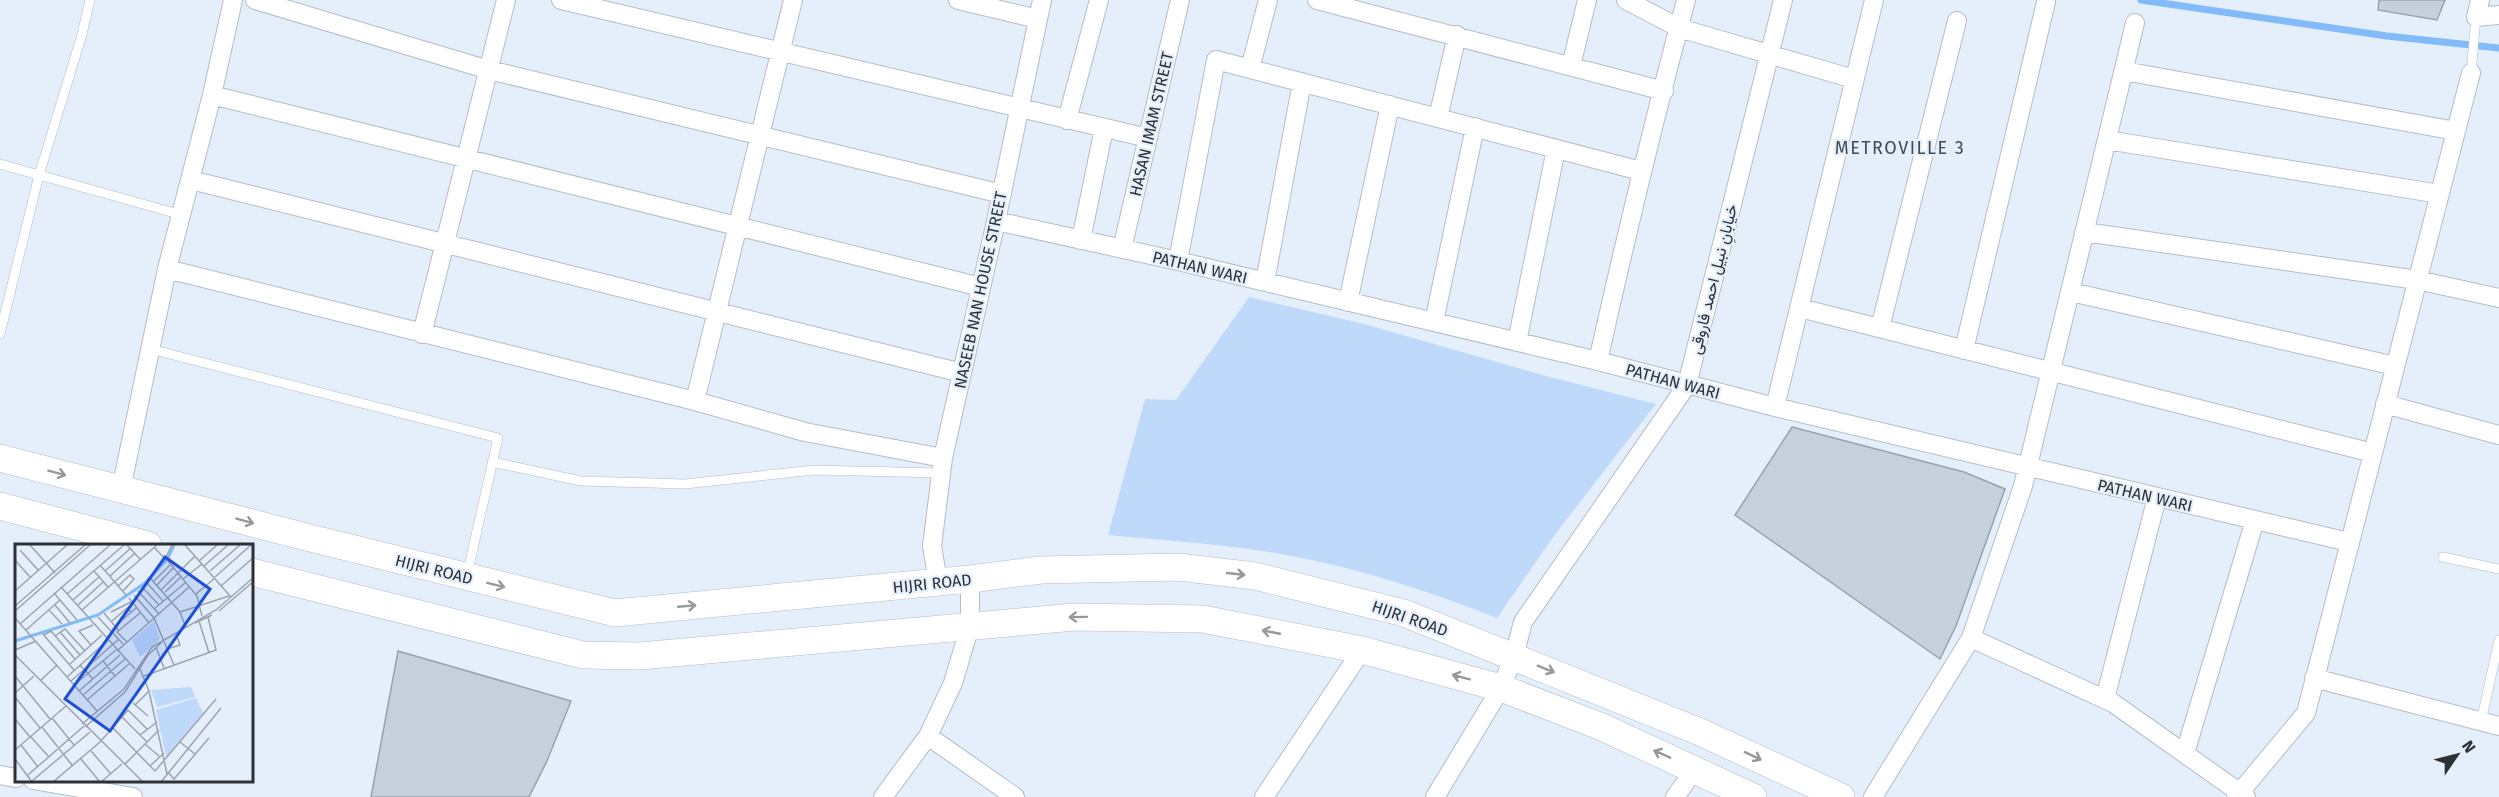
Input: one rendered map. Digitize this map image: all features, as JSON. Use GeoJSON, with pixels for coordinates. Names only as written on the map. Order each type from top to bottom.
{"type":"FeatureCollection","features":[{"type":"Feature","properties":{"kind":"main road","name":"HIJRI ROAD"},"geometry":{"type":"LineString","coordinates":[[0,458],[615,613],[970,579],[1041,570],[1178,567],[1255,576],[1404,613],[1700,732],[1841,797]]}},
{"type":"Feature","properties":{"kind":"main road"},"geometry":{"type":"LineString","coordinates":[[0,506],[144,544]]}},
{"type":"Feature","properties":{"kind":"main road"},"geometry":{"type":"LineString","coordinates":[[254,573],[583,655],[640,656],[1076,617],[1203,619],[1362,651],[1501,688],[1602,727],[1753,797]]}},
{"type":"Feature","properties":{"kind":"street"},"geometry":{"type":"LineString","coordinates":[[121,489],[167,269],[212,95],[233,0]]}},
{"type":"Feature","properties":{"kind":"street"},"geometry":{"type":"LineString","coordinates":[[255,0],[489,70],[1002,194]]}},
{"type":"Feature","properties":{"kind":"street"},"geometry":{"type":"LineString","coordinates":[[422,334],[506,0]]}},
{"type":"Feature","properties":{"kind":"street"},"geometry":{"type":"LineString","coordinates":[[561,0],[1148,138]]}},
{"type":"Feature","properties":{"kind":"street"},"geometry":{"type":"LineString","coordinates":[[694,401],[793,0]]}},
{"type":"Feature","properties":{"kind":"street"},"geometry":{"type":"LineString","coordinates":[[958,0],[1038,19]]}},
{"type":"Feature","properties":{"kind":"street","name":"NASEEB NAN HOUSE STREET"},"geometry":{"type":"LineString","coordinates":[[938,582],[932,546],[942,465],[1042,0]]}},
{"type":"Feature","properties":{"kind":"street"},"geometry":{"type":"LineString","coordinates":[[1067,120],[1099,0]]}},
{"type":"Feature","properties":{"kind":"street","name":"HASAN IMAM STREET"},"geometry":{"type":"LineString","coordinates":[[1122,249],[1180,0]]}},
{"type":"Feature","properties":{"kind":"street"},"geometry":{"type":"LineString","coordinates":[[1250,69],[1268,0]]}},
{"type":"Feature","properties":{"kind":"street"},"geometry":{"type":"LineString","coordinates":[[1317,0],[1664,91]]}},
{"type":"Feature","properties":{"kind":"street"},"geometry":{"type":"LineString","coordinates":[[1570,66],[1587,0]]}},
{"type":"Feature","properties":{"kind":"street"},"geometry":{"type":"LineString","coordinates":[[1626,0],[1679,28],[1854,79]]}},
{"type":"Feature","properties":{"kind":"street"},"geometry":{"type":"LineString","coordinates":[[1598,362],[1641,171],[1664,91],[1686,0]]}},
{"type":"Feature","properties":{"kind":"street","name":"خیابانِ نبیل احمد فاروقی"},"geometry":{"type":"LineString","coordinates":[[1436,796],[1501,688],[1514,656],[1523,622],[1687,385],[1783,0]]}},
{"type":"Feature","properties":{"kind":"street"},"geometry":{"type":"LineString","coordinates":[[1774,408],[1874,0]]}},
{"type":"Feature","properties":{"kind":"street"},"geometry":{"type":"LineString","coordinates":[[1964,350],[2046,2]]}},
{"type":"Feature","properties":{"kind":"street"},"geometry":{"type":"LineString","coordinates":[[2478,8],[2499,15]]}},
{"type":"Feature","properties":{"kind":"street"},"geometry":{"type":"LineString","coordinates":[[1880,328],[1956,21]]}},
{"type":"Feature","properties":{"kind":"street"},"geometry":{"type":"LineString","coordinates":[[1873,797],[1971,638],[2029,467],[2135,23]]}},
{"type":"Feature","properties":{"kind":"street"},"geometry":{"type":"LineString","coordinates":[[1438,118],[1457,35]]}},
{"type":"Feature","properties":{"kind":"street"},"geometry":{"type":"LineString","coordinates":[[1178,261],[1216,60],[1641,171]]}},
{"type":"Feature","properties":{"kind":"street"},"geometry":{"type":"LineString","coordinates":[[2124,70],[2456,131]]}},
{"type":"Feature","properties":{"kind":"street"},"geometry":{"type":"LineString","coordinates":[[1971,638],[2104,699],[2185,753],[2241,795],[2306,713],[2472,73]]}},
{"type":"Feature","properties":{"kind":"street"},"geometry":{"type":"LineString","coordinates":[[1265,282],[1302,82]]}},
{"type":"Feature","properties":{"kind":"street"},"geometry":{"type":"LineString","coordinates":[[212,95],[981,287]]}},
{"type":"Feature","properties":{"kind":"street"},"geometry":{"type":"LineString","coordinates":[[1348,302],[1390,105]]}},
{"type":"Feature","properties":{"kind":"street"},"geometry":{"type":"LineString","coordinates":[[1434,322],[1475,127]]}},
{"type":"Feature","properties":{"kind":"street"},"geometry":{"type":"LineString","coordinates":[[1081,240],[1104,128]]}},
{"type":"Feature","properties":{"kind":"street"},"geometry":{"type":"LineString","coordinates":[[2107,140],[2440,194]]}},
{"type":"Feature","properties":{"kind":"street"},"geometry":{"type":"LineString","coordinates":[[1517,342],[1556,149]]}},
{"type":"Feature","properties":{"kind":"street"},"geometry":{"type":"LineString","coordinates":[[191,180],[962,373]]}},
{"type":"Feature","properties":{"kind":"street","name":"PATHAN WARI"},"geometry":{"type":"LineString","coordinates":[[996,221],[1178,261],[1517,342],[1774,408],[2349,542]]}},
{"type":"Feature","properties":{"kind":"street"},"geometry":{"type":"LineString","coordinates":[[2085,232],[2417,280],[2499,298]]}},
{"type":"Feature","properties":{"kind":"street"},"geometry":{"type":"LineString","coordinates":[[167,269],[942,465]]}},
{"type":"Feature","properties":{"kind":"street"},"geometry":{"type":"LineString","coordinates":[[2071,292],[2395,366]]}},
{"type":"Feature","properties":{"kind":"street"},"geometry":{"type":"LineString","coordinates":[[1800,308],[2373,453]]}},
{"type":"Feature","properties":{"kind":"street"},"geometry":{"type":"LineString","coordinates":[[2385,404],[2499,435]]}},
{"type":"Feature","properties":{"kind":"street"},"geometry":{"type":"LineString","coordinates":[[2104,699],[2157,498]]}},
{"type":"Feature","properties":{"kind":"street"},"geometry":{"type":"LineString","coordinates":[[2185,753],[2254,520]]}},
{"type":"Feature","properties":{"kind":"street"},"geometry":{"type":"LineString","coordinates":[[883,797],[928,736],[953,683],[970,626],[970,579]]}},
{"type":"Feature","properties":{"kind":"street"},"geometry":{"type":"LineString","coordinates":[[1264,797],[1362,651]]}},
{"type":"Feature","properties":{"kind":"street"},"geometry":{"type":"LineString","coordinates":[[2314,678],[2499,726]]}},
{"type":"Feature","properties":{"kind":"street"},"geometry":{"type":"LineString","coordinates":[[928,736],[1015,797]]}},
{"type":"Feature","properties":{"kind":"street"},"geometry":{"type":"LineString","coordinates":[[1674,797],[1695,769]]}},
{"type":"Feature","properties":{"kind":"street"},"geometry":{"type":"LineString","coordinates":[[0,775],[15,778]]}},
{"type":"Feature","properties":{"kind":"street"},"geometry":{"type":"LineString","coordinates":[[38,782],[60,791],[133,797]]}},
{"type":"Feature","properties":{"kind":"lane"},"geometry":{"type":"LineString","coordinates":[[0,334],[39,175],[81,38],[90,0]]}},
{"type":"Feature","properties":{"kind":"lane"},"geometry":{"type":"LineString","coordinates":[[2472,73],[2478,8]]}},
{"type":"Feature","properties":{"kind":"lane"},"geometry":{"type":"LineString","coordinates":[[0,164],[182,215]]}},
{"type":"Feature","properties":{"kind":"lane"},"geometry":{"type":"LineString","coordinates":[[150,349],[498,438],[466,577]]}},
{"type":"Feature","properties":{"kind":"lane"},"geometry":{"type":"LineString","coordinates":[[492,462],[581,481],[685,484],[814,470],[942,465]]}},
{"type":"Feature","properties":{"kind":"lane"},"geometry":{"type":"LineString","coordinates":[[2443,557],[2499,569]]}},
{"type":"Feature","properties":{"kind":"lane"},"geometry":{"type":"LineString","coordinates":[[2481,722],[2499,640]]}},
{"type":"Feature","properties":{"kind":"shaded area"},"geometry":{"type":"Polygon","coordinates":[[[1249,297],[1364,324],[1546,376],[1656,404],[1556,533],[1497,618],[1393,581],[1313,560],[1242,548],[1108,535],[1145,399],[1176,400],[1249,297]]]}},
{"type":"Feature","properties":{"kind":"building"},"geometry":{"type":"Polygon","coordinates":[[[2379,0],[2445,0],[2437,20],[2378,10],[2379,0]]]}},
{"type":"Feature","properties":{"kind":"building"},"geometry":{"type":"Polygon","coordinates":[[[1792,427],[1964,472],[2005,489],[1956,626],[1940,659],[1735,515],[1792,427]]]}},
{"type":"Feature","properties":{"kind":"building"},"geometry":{"type":"Polygon","coordinates":[[[398,651],[571,701],[547,761],[529,797],[371,797],[398,651]]]}},
{"type":"Feature","properties":{"kind":"waterway"},"geometry":{"type":"LineString","coordinates":[[2141,0],[2387,36],[2499,48]]}},
{"type":"Feature","properties":{"kind":"district","name":"METROVILLE 3"},"geometry":{"type":"Point","coordinates":[1900,148]}}]}
